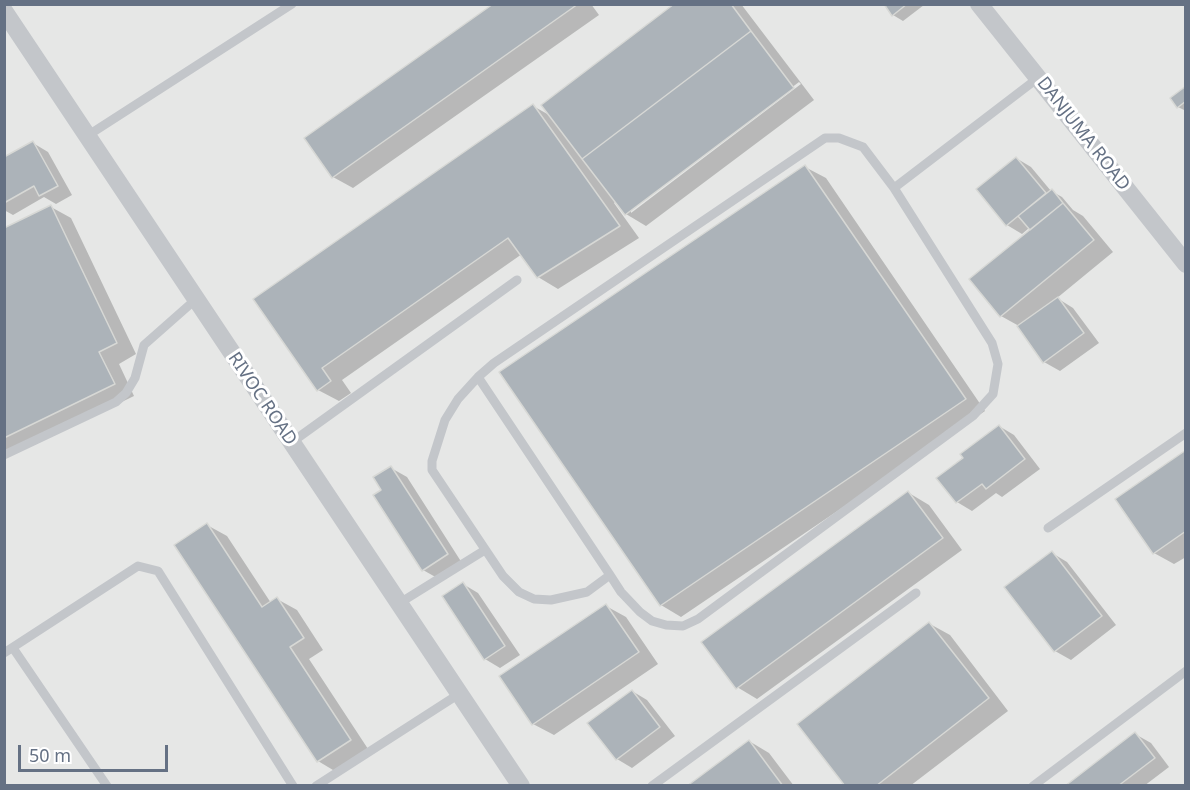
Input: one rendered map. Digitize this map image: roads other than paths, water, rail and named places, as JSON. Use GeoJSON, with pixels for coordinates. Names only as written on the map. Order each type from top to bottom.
{"type":"FeatureCollection","features":[{"type":"Feature","properties":{"kind":"street","name":"DANJUMA ROAD"},"geometry":{"type":"LineString","coordinates":[[979,4],[1185,264]]}},
{"type":"Feature","properties":{"kind":"street","name":"RIVOC ROAD"},"geometry":{"type":"LineString","coordinates":[[5,12],[521,786]]}},
{"type":"Feature","properties":{"kind":"lane"},"geometry":{"type":"LineString","coordinates":[[87,136],[292,4]]}},
{"type":"Feature","properties":{"kind":"lane"},"geometry":{"type":"LineString","coordinates":[[894,188],[1038,78]]}},
{"type":"Feature","properties":{"kind":"lane"},"geometry":{"type":"LineString","coordinates":[[478,377],[610,575],[621,592],[652,621],[683,626],[698,619],[973,416],[993,394],[998,364],[992,343],[894,188],[863,147],[839,138],[825,138],[494,363],[478,377],[458,399],[445,420],[432,470],[503,576],[519,592],[534,599],[571,597],[587,592],[610,575]]}},
{"type":"Feature","properties":{"kind":"lane"},"geometry":{"type":"LineString","coordinates":[[292,442],[517,280]]}},
{"type":"Feature","properties":{"kind":"lane"},"geometry":{"type":"LineString","coordinates":[[4,455],[116,402],[126,393],[135,378],[144,345],[195,300]]}},
{"type":"Feature","properties":{"kind":"lane"},"geometry":{"type":"LineString","coordinates":[[1048,528],[1185,433]]}},
{"type":"Feature","properties":{"kind":"lane"},"geometry":{"type":"LineString","coordinates":[[398,604],[485,550]]}},
{"type":"Feature","properties":{"kind":"lane"},"geometry":{"type":"LineString","coordinates":[[4,653],[138,566],[158,572],[293,786]]}},
{"type":"Feature","properties":{"kind":"lane"},"geometry":{"type":"LineString","coordinates":[[652,786],[916,593]]}},
{"type":"Feature","properties":{"kind":"lane"},"geometry":{"type":"LineString","coordinates":[[13,648],[107,786]]}},
{"type":"Feature","properties":{"kind":"lane"},"geometry":{"type":"LineString","coordinates":[[1033,786],[1185,671]]}},
{"type":"Feature","properties":{"kind":"lane"},"geometry":{"type":"LineString","coordinates":[[316,786],[459,694]]}}]}
